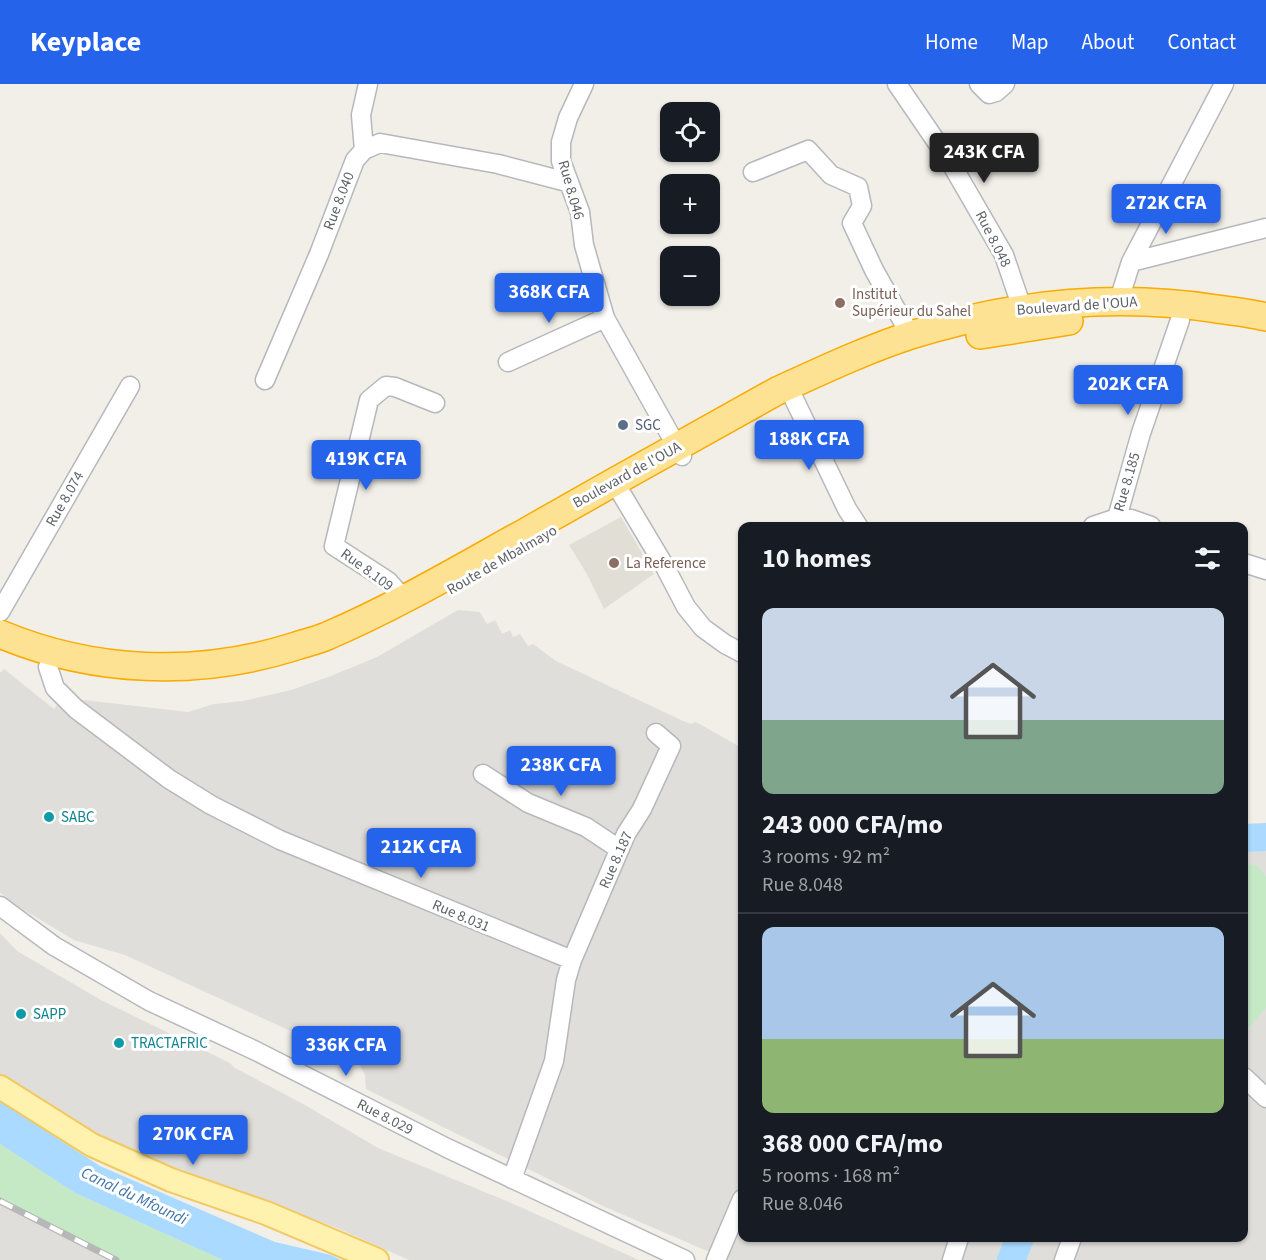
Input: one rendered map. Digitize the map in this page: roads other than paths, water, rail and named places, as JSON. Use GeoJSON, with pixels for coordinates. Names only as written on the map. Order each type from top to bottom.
{"type":"FeatureCollection","features":[{"type":"Feature","properties":{"kind":"highway","name":"Boulevard de l'OUA"},"geometry":{"type":"LineString","coordinates":[[0,634],[64,656],[120,665],[166,668],[204,666],[276,652],[325,637],[404,599],[680,453],[777,392],[832,367],[911,336],[1022,308],[1119,300],[1162,302],[1266,317]]}},
{"type":"Feature","properties":{"kind":"highway","name":"Route de Mbalmayo"},"geometry":{"type":"LineString","coordinates":[[0,650],[48,667],[119,680],[204,681],[281,666],[325,651],[430,600],[621,493],[680,453],[793,397],[903,353],[953,340],[1053,323],[1120,317],[1152,317],[1210,323],[1266,334]]}},
{"type":"Feature","properties":{"kind":"main road"},"geometry":{"type":"LineString","coordinates":[[0,1087],[92,1145],[171,1180],[266,1213],[377,1260]]}},
{"type":"Feature","properties":{"kind":"street"},"geometry":{"type":"LineString","coordinates":[[368,84],[361,115],[364,150],[380,143],[498,164],[567,182]]}},
{"type":"Feature","properties":{"kind":"street","name":"Rue 8.046"},"geometry":{"type":"LineString","coordinates":[[584,84],[568,118],[561,141],[561,161],[580,212],[584,245],[605,318],[680,453]]}},
{"type":"Feature","properties":{"kind":"street","name":"Rue 8.048"},"geometry":{"type":"LineString","coordinates":[[897,84],[949,160],[1004,255],[1022,308]]}},
{"type":"Feature","properties":{"kind":"street"},"geometry":{"type":"LineString","coordinates":[[979,84],[989,94],[996,92],[1005,84]]}},
{"type":"Feature","properties":{"kind":"street"},"geometry":{"type":"LineString","coordinates":[[1119,300],[1131,262],[1224,84]]}},
{"type":"Feature","properties":{"kind":"street","name":"Rue 8.040"},"geometry":{"type":"LineString","coordinates":[[265,380],[319,254],[355,160],[364,150]]}},
{"type":"Feature","properties":{"kind":"street"},"geometry":{"type":"LineString","coordinates":[[753,172],[808,150],[831,175],[858,187],[862,206],[852,223],[874,270],[911,336]]}},
{"type":"Feature","properties":{"kind":"street"},"geometry":{"type":"LineString","coordinates":[[1131,262],[1266,228]]}},
{"type":"Feature","properties":{"kind":"street"},"geometry":{"type":"LineString","coordinates":[[508,362],[605,318]]}},
{"type":"Feature","properties":{"kind":"street","name":"Rue 8.185"},"geometry":{"type":"LineString","coordinates":[[1105,522],[1117,518],[1141,433],[1180,320]]}},
{"type":"Feature","properties":{"kind":"street","name":"Rue 8.074"},"geometry":{"type":"LineString","coordinates":[[0,612],[130,386]]}},
{"type":"Feature","properties":{"kind":"street","name":"Rue 8.109"},"geometry":{"type":"LineString","coordinates":[[404,599],[388,581],[334,546],[369,400],[386,386],[395,387],[435,403]]}},
{"type":"Feature","properties":{"kind":"street"},"geometry":{"type":"LineString","coordinates":[[793,397],[855,522]]}},
{"type":"Feature","properties":{"kind":"street"},"geometry":{"type":"LineString","coordinates":[[621,493],[686,607],[703,628],[738,651]]}},
{"type":"Feature","properties":{"kind":"street"},"geometry":{"type":"LineString","coordinates":[[1117,518],[1140,522]]}},
{"type":"Feature","properties":{"kind":"street"},"geometry":{"type":"LineString","coordinates":[[1248,564],[1266,570]]}},
{"type":"Feature","properties":{"kind":"street","name":"Rue 8.031"},"geometry":{"type":"LineString","coordinates":[[48,667],[55,688],[76,709],[169,779],[211,805],[280,840],[508,936],[572,960]]}},
{"type":"Feature","properties":{"kind":"street","name":"Rue 8.187"},"geometry":{"type":"LineString","coordinates":[[572,960],[619,849],[642,809],[671,746],[657,733]]}},
{"type":"Feature","properties":{"kind":"street"},"geometry":{"type":"LineString","coordinates":[[483,774],[528,802],[586,827],[619,849]]}},
{"type":"Feature","properties":{"kind":"street","name":"Rue 8.029"},"geometry":{"type":"LineString","coordinates":[[0,906],[54,946],[149,1001],[447,1148],[685,1260]]}},
{"type":"Feature","properties":{"kind":"street"},"geometry":{"type":"LineString","coordinates":[[512,1179],[554,1061],[566,980],[572,960]]}},
{"type":"Feature","properties":{"kind":"street"},"geometry":{"type":"LineString","coordinates":[[1248,1081],[1266,1098]]}},
{"type":"Feature","properties":{"kind":"street"},"geometry":{"type":"LineString","coordinates":[[716,1260],[738,1208]]}},
{"type":"Feature","properties":{"kind":"street"},"geometry":{"type":"LineString","coordinates":[[952,1260],[958,1242]]}},
{"type":"Feature","properties":{"kind":"street"},"geometry":{"type":"LineString","coordinates":[[1064,1260],[1071,1242]]}},
{"type":"Feature","properties":{"kind":"water","name":"Canal du Mfoundi"},"geometry":{"type":"Polygon","coordinates":[[[0,1101],[100,1166],[275,1242],[331,1255],[341,1260],[223,1260],[75,1193],[0,1144],[0,1101]]]}},
{"type":"Feature","properties":{"kind":"waterway"},"geometry":{"type":"LineString","coordinates":[[1248,838],[1266,837]]}},
{"type":"Feature","properties":{"kind":"waterway"},"geometry":{"type":"LineString","coordinates":[[1011,1260],[1018,1242]]}},
{"type":"Feature","properties":{"kind":"railway"},"geometry":{"type":"LineString","coordinates":[[0,1201],[116,1260]]}},
{"type":"Feature","properties":{"kind":"place","name":"Institut Supérieur du Sahel"},"geometry":{"type":"Point","coordinates":[840,303]}},
{"type":"Feature","properties":{"kind":"place","name":"SGC"},"geometry":{"type":"Point","coordinates":[623,425]}},
{"type":"Feature","properties":{"kind":"place","name":"La Reference"},"geometry":{"type":"Point","coordinates":[614,563]}},
{"type":"Feature","properties":{"kind":"place","name":"SABC"},"geometry":{"type":"Point","coordinates":[49,817]}},
{"type":"Feature","properties":{"kind":"place","name":"SAPP"},"geometry":{"type":"Point","coordinates":[21,1014]}},
{"type":"Feature","properties":{"kind":"place","name":"TRACTAFRIC"},"geometry":{"type":"Point","coordinates":[119,1043]}}]}
